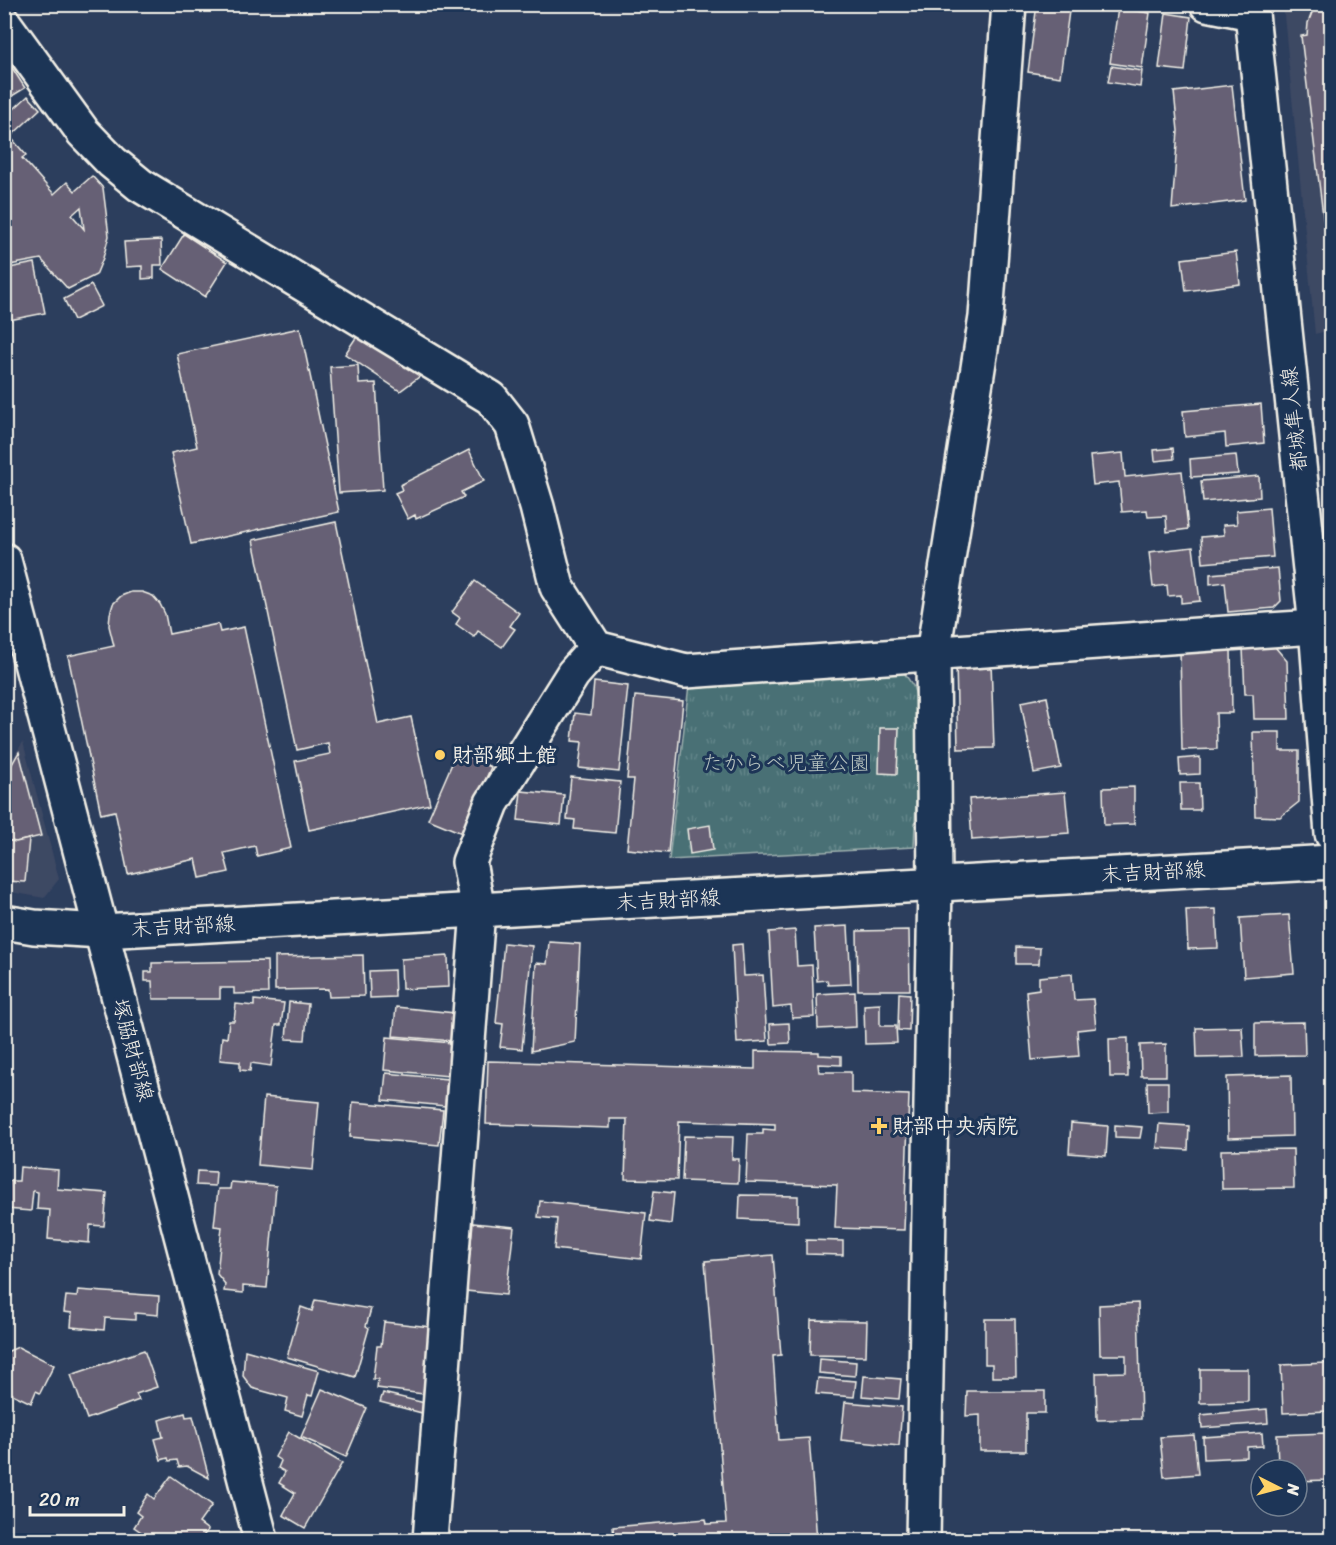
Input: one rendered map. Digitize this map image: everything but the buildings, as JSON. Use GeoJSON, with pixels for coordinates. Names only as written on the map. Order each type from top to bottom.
{"type":"FeatureCollection","features":[{"type":"Feature","properties":{"kind":"street"},"geometry":{"type":"LineString","coordinates":[[923,1540],[935,885],[933,654],[986,317],[1009,4]]}},
{"type":"Feature","properties":{"kind":"street"},"geometry":{"type":"LineString","coordinates":[[1207,4],[1252,9]]}},
{"type":"Feature","properties":{"kind":"street","name":"都城隼人線"},"geometry":{"type":"LineString","coordinates":[[1252,9],[1324,625],[1332,834]]}},
{"type":"Feature","properties":{"kind":"street"},"geometry":{"type":"LineString","coordinates":[[4,23],[83,132],[112,162],[140,185],[491,398],[512,425],[537,507],[557,587],[596,648],[686,671],[1324,625]]}},
{"type":"Feature","properties":{"kind":"street","name":"塚脇財部線"},"geometry":{"type":"LineString","coordinates":[[4,560],[261,1540]]}},
{"type":"Feature","properties":{"kind":"street"},"geometry":{"type":"LineString","coordinates":[[430,1540],[478,910],[469,862],[492,803],[573,674],[596,648]]}},
{"type":"Feature","properties":{"kind":"street","name":"末吉財部線"},"geometry":{"type":"LineString","coordinates":[[4,922],[34,927],[102,931],[1332,862]]}},
{"type":"Feature","properties":{"kind":"shaded area"},"geometry":{"type":"Polygon","coordinates":[[[1283,5],[1331,5],[1331,330],[1315,334],[1283,5]]]}},
{"type":"Feature","properties":{"kind":"shaded area"},"geometry":{"type":"Polygon","coordinates":[[[23,742],[59,879],[44,898],[5,891],[4,772],[23,742]]]}},
{"type":"Feature","properties":{"kind":"green space","name":"たからべ児童公園"},"geometry":{"type":"Polygon","coordinates":[[[901,668],[913,686],[920,709],[914,847],[669,860],[690,676],[901,668]]]}},
{"type":"Feature","properties":{"kind":"place","name":"財部郷土館"},"geometry":{"type":"Point","coordinates":[440,755]}},
{"type":"Feature","properties":{"kind":"place","name":"財部中央病院"},"geometry":{"type":"Point","coordinates":[879,1126]}}]}
